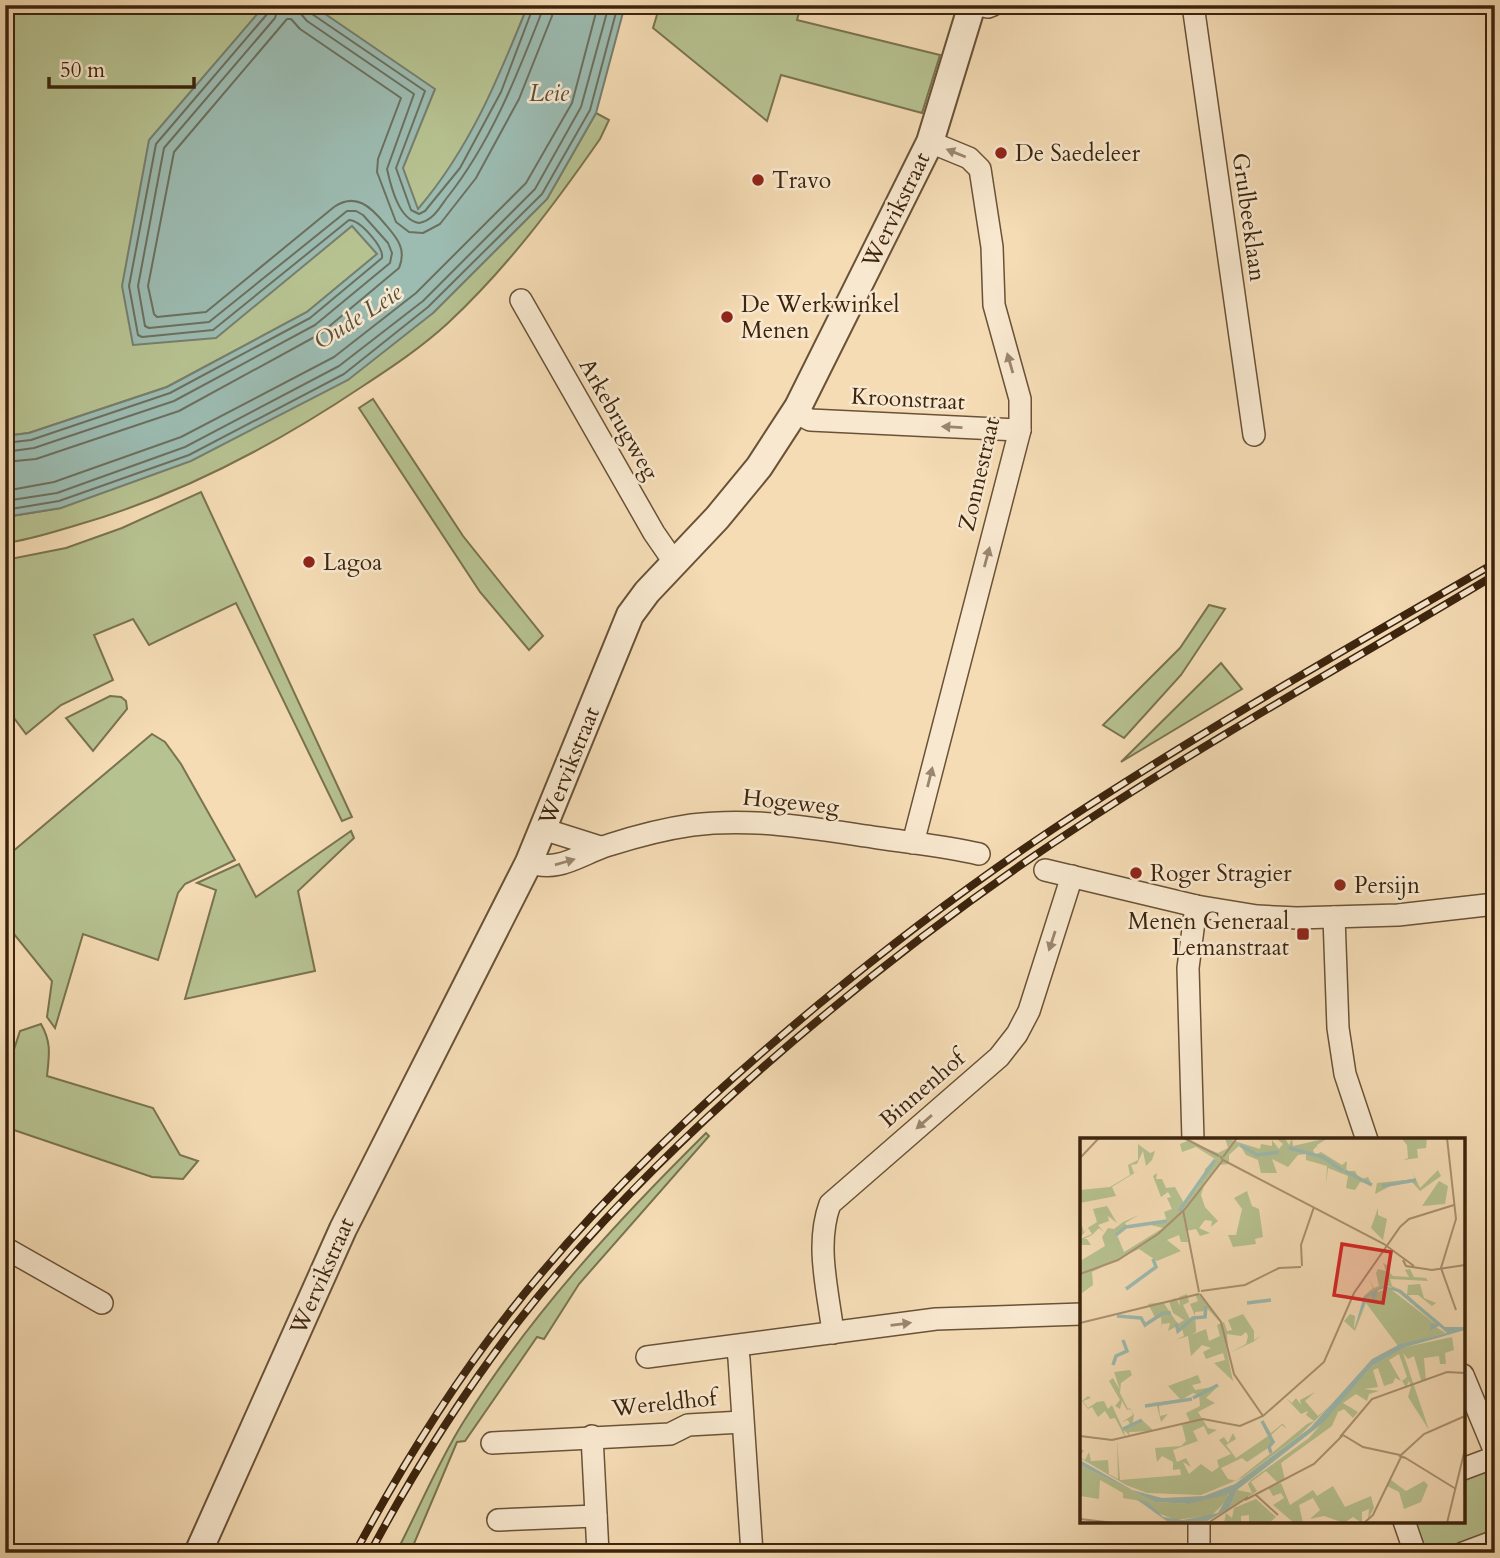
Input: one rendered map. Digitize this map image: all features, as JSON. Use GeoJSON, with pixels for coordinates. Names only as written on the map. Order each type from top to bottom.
{"type":"FeatureCollection","features":[{"type":"Feature","properties":{"kind":"street","name":"Wervikstraat"},"geometry":{"type":"LineString","coordinates":[[198,1553],[342,1229],[543,830],[630,615],[760,467],[795,412],[930,142],[972,5]]}},
{"type":"Feature","properties":{"kind":"street"},"geometry":{"type":"LineString","coordinates":[[979,5],[993,5]]}},
{"type":"Feature","properties":{"kind":"street","name":"Grulbeeklaan"},"geometry":{"type":"LineString","coordinates":[[1193,5],[1254,435]]}},
{"type":"Feature","properties":{"kind":"street","name":"Zonnestraat"},"geometry":{"type":"LineString","coordinates":[[913,844],[1020,430],[1020,399],[994,304],[992,247],[980,169],[969,158],[930,142]]}},
{"type":"Feature","properties":{"kind":"street","name":"Arkebrugweg"},"geometry":{"type":"LineString","coordinates":[[521,300],[654,533],[674,562]]}},
{"type":"Feature","properties":{"kind":"street","name":"Kroonstraat"},"geometry":{"type":"LineString","coordinates":[[795,412],[810,420],[1020,430]]}},
{"type":"Feature","properties":{"kind":"street","name":"Hogeweg"},"geometry":{"type":"LineString","coordinates":[[528,862],[541,867],[566,863],[600,848],[645,834],[680,827],[743,822],[787,825],[979,854]]}},
{"type":"Feature","properties":{"kind":"street"},"geometry":{"type":"LineString","coordinates":[[543,830],[600,848]]}},
{"type":"Feature","properties":{"kind":"street"},"geometry":{"type":"LineString","coordinates":[[1045,870],[1196,906],[1257,916],[1297,918],[1398,915],[1495,904]]}},
{"type":"Feature","properties":{"kind":"street","name":"Binnenhof"},"geometry":{"type":"LineString","coordinates":[[833,1333],[821,1242],[830,1204],[999,1057],[1017,1034],[1029,1011],[1072,876]]}},
{"type":"Feature","properties":{"kind":"street"},"geometry":{"type":"LineString","coordinates":[[1193,1138],[1188,968],[1196,906]]}},
{"type":"Feature","properties":{"kind":"street"},"geometry":{"type":"LineString","coordinates":[[1334,917],[1338,1028],[1343,1062],[1358,1119],[1366,1138]]}},
{"type":"Feature","properties":{"kind":"street"},"geometry":{"type":"LineString","coordinates":[[5,1248],[102,1303]]}},
{"type":"Feature","properties":{"kind":"street"},"geometry":{"type":"LineString","coordinates":[[647,1357],[936,1319],[1080,1314]]}},
{"type":"Feature","properties":{"kind":"street","name":"Wereldhof"},"geometry":{"type":"LineString","coordinates":[[737,1346],[752,1553]]}},
{"type":"Feature","properties":{"kind":"street"},"geometry":{"type":"LineString","coordinates":[[1465,1380],[1495,1451]]}},
{"type":"Feature","properties":{"kind":"street","name":"Wereldhof"},"geometry":{"type":"LineString","coordinates":[[492,1443],[670,1434],[688,1426],[742,1422]]}},
{"type":"Feature","properties":{"kind":"street","name":"Wereldhof"},"geometry":{"type":"LineString","coordinates":[[592,1436],[598,1553]]}},
{"type":"Feature","properties":{"kind":"street"},"geometry":{"type":"LineString","coordinates":[[1465,1468],[1495,1457]]}},
{"type":"Feature","properties":{"kind":"street"},"geometry":{"type":"LineString","coordinates":[[498,1520],[596,1516]]}},
{"type":"Feature","properties":{"kind":"street"},"geometry":{"type":"LineString","coordinates":[[1199,1523],[1199,1553]]}},
{"type":"Feature","properties":{"kind":"street"},"geometry":{"type":"LineString","coordinates":[[1405,1523],[1415,1553]]}},
{"type":"Feature","properties":{"kind":"street"},"geometry":{"type":"LineString","coordinates":[[1463,1553],[1495,1541]]}},
{"type":"Feature","properties":{"kind":"green space"},"geometry":{"type":"Polygon","coordinates":[[[5,5],[528,5],[495,88],[454,165],[393,241],[307,312],[167,387],[29,433],[5,436],[5,5]]]}},
{"type":"Feature","properties":{"kind":"green space"},"geometry":{"type":"Polygon","coordinates":[[[660,5],[801,5],[797,20],[940,55],[922,113],[781,75],[767,121],[653,28],[660,5]]]}},
{"type":"Feature","properties":{"kind":"green space"},"geometry":{"type":"Polygon","coordinates":[[[596,113],[609,120],[600,139],[547,212],[470,302],[407,356],[296,429],[189,484],[115,513],[41,536],[5,543],[5,517],[61,508],[433,313],[547,199],[596,113]]]}},
{"type":"Feature","properties":{"kind":"green space"},"geometry":{"type":"Polygon","coordinates":[[[373,399],[463,536],[543,636],[529,650],[480,592],[359,408],[373,399]]]}},
{"type":"Feature","properties":{"kind":"green space"},"geometry":{"type":"Polygon","coordinates":[[[201,492],[352,817],[342,821],[236,603],[149,645],[133,619],[94,635],[113,680],[61,705],[26,734],[5,706],[5,560],[66,548],[122,528],[201,492]]]}},
{"type":"Feature","properties":{"kind":"green space"},"geometry":{"type":"Polygon","coordinates":[[[1209,605],[1225,609],[1181,675],[1124,738],[1103,725],[1180,648],[1209,605]]]}},
{"type":"Feature","properties":{"kind":"green space"},"geometry":{"type":"Polygon","coordinates":[[[1221,663],[1242,689],[1121,762],[1221,663]]]}},
{"type":"Feature","properties":{"kind":"green space"},"geometry":{"type":"Polygon","coordinates":[[[110,696],[121,697],[126,701],[127,709],[93,751],[66,718],[110,696]]]}},
{"type":"Feature","properties":{"kind":"green space"},"geometry":{"type":"Polygon","coordinates":[[[152,734],[165,742],[181,764],[235,860],[185,884],[178,893],[158,960],[83,934],[55,1028],[47,1017],[52,981],[5,923],[5,858],[152,734]]]}},
{"type":"Feature","properties":{"kind":"green space"},"geometry":{"type":"Polygon","coordinates":[[[351,831],[354,838],[298,891],[315,971],[185,999],[216,890],[197,883],[239,864],[256,897],[351,831]]]}},
{"type":"Feature","properties":{"kind":"green space"},"geometry":{"type":"Polygon","coordinates":[[[41,1024],[48,1044],[47,1076],[153,1108],[180,1155],[198,1161],[183,1179],[152,1177],[5,1127],[5,1077],[20,1031],[41,1024]]]}},
{"type":"Feature","properties":{"kind":"green space"},"geometry":{"type":"Polygon","coordinates":[[[706,1133],[709,1136],[579,1284],[544,1339],[537,1337],[465,1441],[457,1442],[410,1553],[396,1553],[455,1437],[518,1343],[608,1235],[706,1133]]]}},
{"type":"Feature","properties":{"kind":"green space"},"geometry":{"type":"Polygon","coordinates":[[[1484,1465],[1495,1492],[1495,1531],[1441,1553],[1427,1553],[1415,1523],[1465,1523],[1465,1472],[1484,1465]]]}},
{"type":"Feature","properties":{"kind":"water"},"geometry":{"type":"Polygon","coordinates":[[[265,5],[312,5],[435,89],[403,168],[418,209],[468,137],[494,86],[528,5],[625,5],[596,113],[547,199],[433,313],[348,380],[191,461],[61,508],[5,517],[5,436],[29,433],[167,387],[307,312],[377,254],[352,226],[216,338],[133,345],[122,286],[149,140],[265,5]]]}},
{"type":"Feature","properties":{"kind":"railway"},"geometry":{"type":"LineString","coordinates":[[355,1553],[446,1400],[509,1313],[617,1189],[695,1113],[777,1040],[905,936],[1053,829],[1216,726],[1495,563]]}},
{"type":"Feature","properties":{"kind":"railway"},"geometry":{"type":"LineString","coordinates":[[370,1553],[403,1493],[458,1406],[517,1323],[552,1280],[588,1238],[664,1159],[786,1047],[924,935],[1057,840],[1191,755],[1495,575]]}},
{"type":"Feature","properties":{"kind":"place","name":"De Saedeleer"},"geometry":{"type":"Point","coordinates":[1001,153]}},
{"type":"Feature","properties":{"kind":"place","name":"Travo"},"geometry":{"type":"Point","coordinates":[758,180]}},
{"type":"Feature","properties":{"kind":"place","name":"De Werkwinkel Menen"},"geometry":{"type":"Point","coordinates":[727,317]}},
{"type":"Feature","properties":{"kind":"place","name":"Lagoa"},"geometry":{"type":"Point","coordinates":[309,562]}},
{"type":"Feature","properties":{"kind":"place","name":"Roger Stragier"},"geometry":{"type":"Point","coordinates":[1136,873]}},
{"type":"Feature","properties":{"kind":"place","name":"Persijn"},"geometry":{"type":"Point","coordinates":[1340,885]}},
{"type":"Feature","properties":{"kind":"place","name":"Menen Generaal Lemanstraat"},"geometry":{"type":"Point","coordinates":[1303,934]}},
{"type":"Feature","properties":{"kind":"water label","name":"Leie"},"geometry":{"type":"Point","coordinates":[549,93]}},
{"type":"Feature","properties":{"kind":"water label","name":"Oude Leie"},"geometry":{"type":"Point","coordinates":[358,317]}}]}
